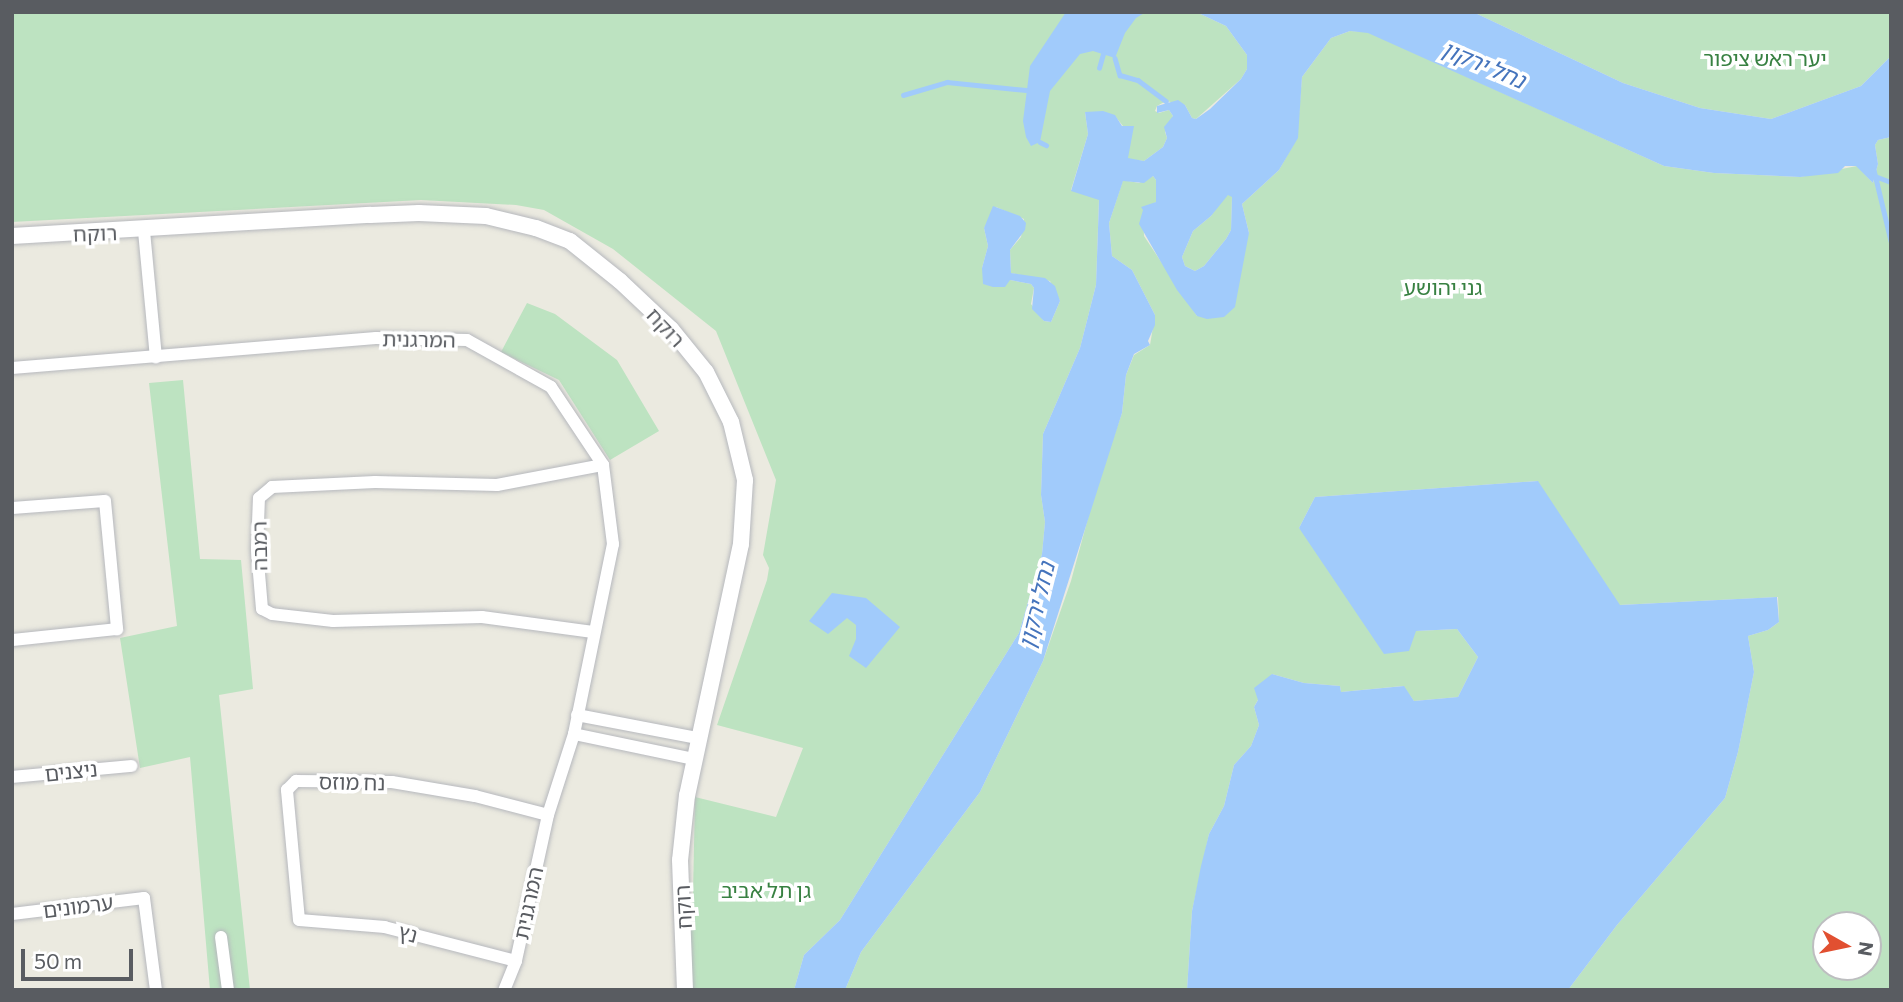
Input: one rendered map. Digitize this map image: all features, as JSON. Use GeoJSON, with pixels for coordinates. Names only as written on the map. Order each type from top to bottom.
{"type":"FeatureCollection","features":[{"type":"Feature","properties":{"kind":"street","name":"רוקח"},"geometry":{"type":"LineString","coordinates":[[12,236],[144,231],[370,215],[419,213],[486,216],[536,228],[570,241],[620,281],[671,329],[706,372],[732,422],[744,466],[741,544],[698,738],[680,860],[685,990]]}},
{"type":"Feature","properties":{"kind":"street"},"geometry":{"type":"LineString","coordinates":[[144,231],[156,357]]}},
{"type":"Feature","properties":{"kind":"street","name":"המרגנית"},"geometry":{"type":"LineString","coordinates":[[12,368],[376,338],[467,340],[551,387],[603,466],[613,544],[574,734],[548,815],[516,961],[504,990]]}},
{"type":"Feature","properties":{"kind":"street","name":"רמבה"},"geometry":{"type":"LineString","coordinates":[[593,632],[482,617],[333,621],[272,614],[262,609],[257,549],[260,498],[272,487],[375,482],[497,485],[603,466]]}},
{"type":"Feature","properties":{"kind":"street"},"geometry":{"type":"LineString","coordinates":[[12,508],[105,501],[117,629],[12,640]]}},
{"type":"Feature","properties":{"kind":"street"},"geometry":{"type":"LineString","coordinates":[[578,715],[698,738]]}},
{"type":"Feature","properties":{"kind":"street"},"geometry":{"type":"LineString","coordinates":[[574,734],[694,759]]}},
{"type":"Feature","properties":{"kind":"street","name":"ניצנים"},"geometry":{"type":"LineString","coordinates":[[12,777],[131,766]]}},
{"type":"Feature","properties":{"kind":"street","name":"נח מוזס"},"geometry":{"type":"LineString","coordinates":[[299,920],[287,790],[296,781],[392,782],[475,796],[548,815]]}},
{"type":"Feature","properties":{"kind":"street","name":"ערמונים"},"geometry":{"type":"LineString","coordinates":[[12,914],[144,898],[156,990]]}},
{"type":"Feature","properties":{"kind":"street","name":"נץ"},"geometry":{"type":"LineString","coordinates":[[299,920],[385,927],[516,961]]}},
{"type":"Feature","properties":{"kind":"street"},"geometry":{"type":"LineString","coordinates":[[221,937],[228,990]]}},
{"type":"Feature","properties":{"kind":"green space","name":"גן תל אביב"},"geometry":{"type":"Polygon","coordinates":[[[12,12],[1196,12],[1226,26],[1247,55],[1247,69],[1241,79],[1196,119],[1192,118],[1185,105],[1166,101],[1157,106],[1155,111],[1159,113],[1169,110],[1173,116],[1165,132],[1167,138],[1163,147],[1144,161],[1128,159],[1123,126],[1115,116],[1085,112],[1088,134],[1071,190],[1099,199],[1096,285],[1080,348],[1043,434],[1041,495],[1045,522],[1042,554],[1019,633],[840,920],[804,955],[794,990],[692,990],[688,936],[693,894],[695,797],[776,817],[803,748],[717,725],[767,580],[769,568],[763,555],[776,480],[716,331],[613,249],[544,210],[516,205],[421,200],[12,222],[12,12]],[[996,207],[984,228],[988,246],[982,268],[1010,280],[1031,284],[1034,288],[1031,304],[1044,321],[1051,322],[1060,301],[1050,281],[1011,273],[1010,250],[1021,237],[1024,219],[996,207]]]}},
{"type":"Feature","properties":{"kind":"green space","name":"יער ראש ציפור"},"geometry":{"type":"Polygon","coordinates":[[[1473,12],[1891,12],[1891,56],[1861,86],[1771,119],[1700,108],[1623,83],[1473,12]]]}},
{"type":"Feature","properties":{"kind":"green space","name":"גני יהושע"},"geometry":{"type":"Polygon","coordinates":[[[1350,31],[1368,32],[1664,166],[1714,173],[1800,177],[1857,166],[1873,183],[1878,164],[1875,145],[1878,140],[1891,137],[1891,990],[1568,990],[1617,925],[1725,798],[1738,752],[1754,672],[1748,636],[1768,630],[1779,622],[1778,597],[1619,605],[1537,481],[1315,497],[1299,528],[1416,631],[1457,629],[1478,657],[1458,697],[1414,701],[1403,686],[1341,692],[1340,686],[1304,683],[1272,674],[1254,707],[1259,725],[1251,746],[1234,765],[1224,806],[1209,834],[1192,911],[1187,990],[845,990],[861,952],[980,792],[1043,661],[1071,581],[1097,485],[1122,413],[1126,375],[1134,355],[1150,345],[1155,315],[1132,270],[1112,256],[1109,223],[1123,180],[1139,183],[1153,176],[1156,180],[1156,202],[1143,210],[1144,236],[1197,316],[1249,233],[1242,204],[1279,170],[1297,138],[1302,77],[1331,38],[1350,31]]]}},
{"type":"Feature","properties":{"kind":"green space"},"geometry":{"type":"Polygon","coordinates":[[[1229,194],[1232,196],[1231,230],[1226,239],[1204,266],[1195,271],[1185,266],[1182,257],[1193,231],[1211,216],[1222,199],[1229,194]]]}},
{"type":"Feature","properties":{"kind":"green space"},"geometry":{"type":"Polygon","coordinates":[[[527,303],[555,314],[617,360],[659,431],[610,460],[559,380],[501,352],[527,303]]]}},
{"type":"Feature","properties":{"kind":"green space"},"geometry":{"type":"Polygon","coordinates":[[[183,380],[200,559],[241,560],[253,689],[219,695],[250,990],[210,990],[190,757],[140,768],[120,638],[177,626],[149,383],[183,380]]]}},
{"type":"Feature","properties":{"kind":"water"},"geometry":{"type":"Polygon","coordinates":[[[1066,12],[1146,12],[1136,18],[1125,33],[1115,58],[1093,51],[1080,54],[1050,91],[1040,142],[1031,146],[1023,121],[1030,66],[1066,12]]]}},
{"type":"Feature","properties":{"kind":"water","name":"נחל ירקון"},"geometry":{"type":"Polygon","coordinates":[[[1196,12],[1473,12],[1623,83],[1700,108],[1771,119],[1861,86],[1891,56],[1891,137],[1878,140],[1875,145],[1878,164],[1873,183],[1856,166],[1845,166],[1838,173],[1800,177],[1714,173],[1664,166],[1368,33],[1350,31],[1331,38],[1302,77],[1298,138],[1279,170],[1242,204],[1249,233],[1235,307],[1224,317],[1207,319],[1197,316],[1177,290],[1139,224],[1143,210],[1141,207],[1156,202],[1156,180],[1153,176],[1144,183],[1123,181],[1109,223],[1112,256],[1132,270],[1155,315],[1155,325],[1148,341],[1150,345],[1134,354],[1126,375],[1122,413],[1043,661],[980,792],[861,952],[845,990],[794,990],[804,955],[840,920],[1019,633],[1042,554],[1045,522],[1041,495],[1043,434],[1080,348],[1096,285],[1099,200],[1071,191],[1088,134],[1085,112],[1103,111],[1115,115],[1122,126],[1134,126],[1128,158],[1144,161],[1163,147],[1167,138],[1164,127],[1173,116],[1169,110],[1157,113],[1157,106],[1178,100],[1185,105],[1192,118],[1196,119],[1241,79],[1247,69],[1247,55],[1226,26],[1196,12]],[[1228,195],[1211,216],[1193,231],[1182,257],[1185,266],[1195,271],[1204,266],[1226,239],[1231,230],[1232,197],[1228,195]]]}},
{"type":"Feature","properties":{"kind":"water"},"geometry":{"type":"Polygon","coordinates":[[[993,206],[1020,216],[1026,223],[1025,230],[1010,250],[1011,273],[1045,278],[1055,286],[1060,301],[1051,322],[1044,321],[1032,309],[1034,288],[1031,284],[1010,280],[1005,287],[983,284],[982,268],[988,246],[984,228],[993,206]]]}},
{"type":"Feature","properties":{"kind":"water"},"geometry":{"type":"Polygon","coordinates":[[[1538,481],[1620,605],[1777,597],[1779,622],[1768,630],[1748,636],[1754,672],[1738,752],[1725,798],[1617,925],[1568,990],[1187,990],[1192,911],[1201,866],[1209,834],[1224,806],[1234,765],[1251,746],[1259,725],[1254,707],[1258,700],[1254,688],[1272,674],[1304,683],[1340,686],[1341,692],[1404,686],[1414,701],[1458,697],[1478,657],[1457,629],[1416,631],[1409,651],[1384,654],[1299,528],[1315,497],[1538,481]]]}},
{"type":"Feature","properties":{"kind":"water"},"geometry":{"type":"Polygon","coordinates":[[[832,593],[866,598],[900,627],[866,668],[849,656],[856,639],[856,625],[847,618],[828,634],[809,621],[832,593]]]}},
{"type":"Feature","properties":{"kind":"waterway"},"geometry":{"type":"LineString","coordinates":[[1099,68],[1103,54]]}},
{"type":"Feature","properties":{"kind":"waterway"},"geometry":{"type":"LineString","coordinates":[[1115,58],[1120,75],[1138,80],[1166,101]]}},
{"type":"Feature","properties":{"kind":"waterway"},"geometry":{"type":"LineString","coordinates":[[903,95],[947,82],[1026,90]]}},
{"type":"Feature","properties":{"kind":"waterway"},"geometry":{"type":"LineString","coordinates":[[1040,142],[1046,145]]}},
{"type":"Feature","properties":{"kind":"waterway"},"geometry":{"type":"LineString","coordinates":[[1874,170],[1891,241]]}},
{"type":"Feature","properties":{"kind":"waterway"},"geometry":{"type":"LineString","coordinates":[[1875,176],[1891,182]]}}]}
